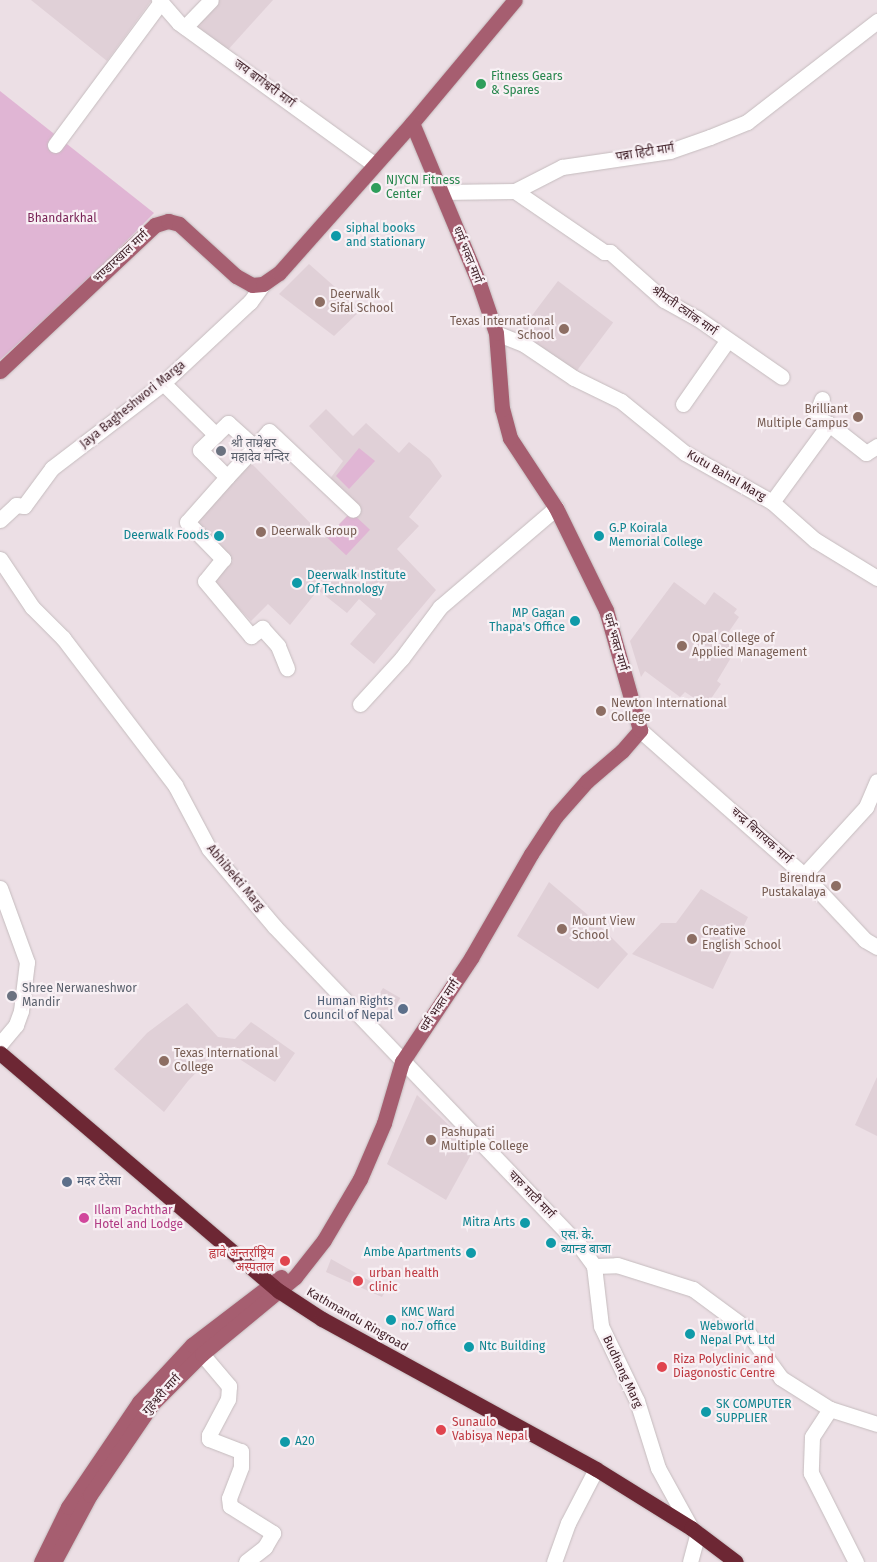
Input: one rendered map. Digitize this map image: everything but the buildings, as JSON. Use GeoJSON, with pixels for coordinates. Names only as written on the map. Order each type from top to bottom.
{"type":"FeatureCollection","features":[{"type":"Feature","properties":{"kind":"highway","name":"Kathmandu Ringroad"},"geometry":{"type":"LineString","coordinates":[[0,1053],[274,1288],[322,1320],[596,1469],[695,1530],[736,1562]]}},
{"type":"Feature","properties":{"kind":"main road"},"geometry":{"type":"LineString","coordinates":[[258,284],[279,273],[412,123],[516,0]]}},
{"type":"Feature","properties":{"kind":"main road","name":"धर्म भक्त मार्ग"},"geometry":{"type":"LineString","coordinates":[[308,1260],[324,1240],[360,1179],[384,1123],[402,1062],[471,958],[531,854],[556,816],[640,730],[606,610],[556,508],[510,438],[502,409],[496,333],[412,123]]}},
{"type":"Feature","properties":{"kind":"main road","name":"भण्डारखाल मार्ग"},"geometry":{"type":"LineString","coordinates":[[0,371],[156,225],[168,221],[179,224],[236,276],[258,284]]}},
{"type":"Feature","properties":{"kind":"main road","name":"गुहेश्वरी मार्ग"},"geometry":{"type":"LineString","coordinates":[[54,1562],[71,1526],[126,1438],[152,1404],[202,1354],[274,1288],[308,1260]]}},
{"type":"Feature","properties":{"kind":"main road"},"geometry":{"type":"LineString","coordinates":[[41,1562],[64,1513],[139,1402],[192,1345],[274,1288]]}},
{"type":"Feature","properties":{"kind":"street"},"geometry":{"type":"LineString","coordinates":[[185,27],[211,0]]}},
{"type":"Feature","properties":{"kind":"street"},"geometry":{"type":"LineString","coordinates":[[55,145],[160,1]]}},
{"type":"Feature","properties":{"kind":"street","name":"जय बागेश्वरी मार्ग"},"geometry":{"type":"LineString","coordinates":[[160,1],[185,27],[374,164]]}},
{"type":"Feature","properties":{"kind":"street","name":"पन्ना हिटी मार्ग"},"geometry":{"type":"LineString","coordinates":[[441,192],[515,191],[562,167],[670,151],[747,122],[877,21]]}},
{"type":"Feature","properties":{"kind":"street","name":"श्रीमती ट्यांक मार्ग"},"geometry":{"type":"LineString","coordinates":[[515,191],[604,252],[610,252],[664,300],[697,318],[727,341],[782,377]]}},
{"type":"Feature","properties":{"kind":"street","name":"Jaya Bagheshwori Marga"},"geometry":{"type":"LineString","coordinates":[[0,520],[16,505],[24,506],[52,468],[164,383],[237,315],[258,284]]}},
{"type":"Feature","properties":{"kind":"street","name":"Kutu Bahal Marg"},"geometry":{"type":"LineString","coordinates":[[496,333],[525,346],[574,378],[621,401],[686,453],[772,502],[815,540],[877,578]]}},
{"type":"Feature","properties":{"kind":"street"},"geometry":{"type":"LineString","coordinates":[[683,404],[727,341]]}},
{"type":"Feature","properties":{"kind":"street"},"geometry":{"type":"LineString","coordinates":[[164,383],[216,435]]}},
{"type":"Feature","properties":{"kind":"street"},"geometry":{"type":"LineString","coordinates":[[822,399],[815,417],[829,424],[866,452],[877,446]]}},
{"type":"Feature","properties":{"kind":"street"},"geometry":{"type":"LineString","coordinates":[[227,478],[200,450],[228,423],[255,447]]}},
{"type":"Feature","properties":{"kind":"street"},"geometry":{"type":"LineString","coordinates":[[772,502],[829,424]]}},
{"type":"Feature","properties":{"kind":"street"},"geometry":{"type":"LineString","coordinates":[[287,668],[278,646],[262,628],[252,636],[205,581],[223,558],[187,522],[269,432],[353,510]]}},
{"type":"Feature","properties":{"kind":"street"},"geometry":{"type":"LineString","coordinates":[[360,704],[402,658],[440,607],[556,508]]}},
{"type":"Feature","properties":{"kind":"street","name":"Abhibekti Marg"},"geometry":{"type":"LineString","coordinates":[[0,559],[32,607],[63,638],[175,785],[209,849],[275,927],[402,1062]]}},
{"type":"Feature","properties":{"kind":"street","name":"चन्द्र बिनायक मार्ग"},"geometry":{"type":"LineString","coordinates":[[640,730],[804,875],[865,940],[877,947]]}},
{"type":"Feature","properties":{"kind":"street"},"geometry":{"type":"LineString","coordinates":[[804,875],[866,806],[877,782]]}},
{"type":"Feature","properties":{"kind":"street"},"geometry":{"type":"LineString","coordinates":[[0,888],[27,962],[21,1011],[16,1025],[0,1044]]}},
{"type":"Feature","properties":{"kind":"street","name":"चारु माटी मार्ग"},"geometry":{"type":"LineString","coordinates":[[402,1062],[580,1244],[594,1266]]}},
{"type":"Feature","properties":{"kind":"street"},"geometry":{"type":"LineString","coordinates":[[594,1266],[616,1265],[693,1289],[743,1326],[781,1378],[830,1409],[877,1424]]}},
{"type":"Feature","properties":{"kind":"street","name":"Budhang Marg"},"geometry":{"type":"LineString","coordinates":[[594,1266],[600,1326],[637,1401],[658,1468],[695,1530]]}},
{"type":"Feature","properties":{"kind":"street"},"geometry":{"type":"LineString","coordinates":[[202,1354],[229,1386],[228,1399],[208,1435],[209,1439],[241,1451],[241,1467],[229,1498],[230,1506],[273,1533],[265,1547],[246,1562]]}},
{"type":"Feature","properties":{"kind":"street"},"geometry":{"type":"LineString","coordinates":[[830,1409],[812,1437],[811,1473],[856,1562]]}},
{"type":"Feature","properties":{"kind":"street"},"geometry":{"type":"LineString","coordinates":[[554,1562],[568,1523],[596,1469]]}},
{"type":"Feature","properties":{"kind":"street"},"geometry":{"type":"LineString","coordinates":[[690,1562],[695,1530]]}},
{"type":"Feature","properties":{"kind":"shaded area"},"geometry":{"type":"Polygon","coordinates":[[[31,0],[151,0],[151,1],[107,61],[31,0]]]}},
{"type":"Feature","properties":{"kind":"shaded area"},"geometry":{"type":"Polygon","coordinates":[[[214,0],[273,0],[226,52],[193,23],[214,0]]]}},
{"type":"Feature","properties":{"kind":"shaded area","name":"Deerwalk Sifal School"},"geometry":{"type":"Polygon","coordinates":[[[309,264],[361,310],[334,336],[279,294],[309,264]]]}},
{"type":"Feature","properties":{"kind":"shaded area","name":"Texas International School"},"geometry":{"type":"Polygon","coordinates":[[[558,281],[613,323],[571,378],[516,337],[558,281]]]}},
{"type":"Feature","properties":{"kind":"shaded area","name":"Deerwalk Group"},"geometry":{"type":"Polygon","coordinates":[[[326,409],[353,436],[366,423],[399,453],[409,442],[430,459],[442,476],[409,517],[419,526],[397,549],[436,590],[374,664],[350,644],[376,614],[359,599],[347,613],[318,590],[290,625],[268,604],[251,621],[212,581],[233,561],[194,522],[250,462],[325,538],[353,510],[327,483],[343,461],[309,426],[326,409]]]}},
{"type":"Feature","properties":{"kind":"shaded area","name":"Opal College of Applied Management"},"geometry":{"type":"Polygon","coordinates":[[[674,582],[705,605],[714,592],[737,609],[734,613],[739,617],[728,633],[735,651],[717,681],[721,684],[706,706],[685,692],[680,697],[645,671],[641,677],[630,641],[674,582]]]}},
{"type":"Feature","properties":{"kind":"shaded area","name":"Mount View School"},"geometry":{"type":"Polygon","coordinates":[[[549,882],[595,921],[628,954],[598,989],[517,936],[549,882]]]}},
{"type":"Feature","properties":{"kind":"shaded area","name":"Creative English School"},"geometry":{"type":"Polygon","coordinates":[[[701,889],[748,917],[713,989],[632,954],[661,923],[676,923],[701,889]]]}},
{"type":"Feature","properties":{"kind":"shaded area"},"geometry":{"type":"Polygon","coordinates":[[[383,988],[400,998],[387,1021],[370,1011],[383,988]]]}},
{"type":"Feature","properties":{"kind":"shaded area","name":"Texas International College"},"geometry":{"type":"Polygon","coordinates":[[[187,1003],[218,1037],[235,1039],[251,1022],[295,1053],[275,1082],[221,1047],[188,1081],[164,1112],[114,1069],[147,1033],[187,1003]]]}},
{"type":"Feature","properties":{"kind":"shaded area"},"geometry":{"type":"Polygon","coordinates":[[[877,1077],[877,1136],[855,1125],[877,1077]]]}},
{"type":"Feature","properties":{"kind":"shaded area","name":"Pashupati Multiple College"},"geometry":{"type":"Polygon","coordinates":[[[417,1095],[474,1149],[446,1200],[387,1164],[417,1095]]]}},
{"type":"Feature","properties":{"kind":"shaded area","name":"urban health clinic"},"geometry":{"type":"Polygon","coordinates":[[[331,1259],[386,1290],[382,1297],[326,1272],[331,1259]]]}},
{"type":"Feature","properties":{"kind":"green space","name":"Bhandarkhal"},"geometry":{"type":"Polygon","coordinates":[[[0,91],[154,213],[89,279],[0,360],[0,91]]]}},
{"type":"Feature","properties":{"kind":"green space"},"geometry":{"type":"Polygon","coordinates":[[[359,448],[375,461],[349,489],[336,476],[359,448]]]}},
{"type":"Feature","properties":{"kind":"green space"},"geometry":{"type":"Polygon","coordinates":[[[351,512],[370,530],[346,555],[327,538],[351,512]]]}},
{"type":"Feature","properties":{"kind":"place","name":"Fitness Gears & Spares"},"geometry":{"type":"Point","coordinates":[481,84]}},
{"type":"Feature","properties":{"kind":"place","name":"NJYCN Fitness Center"},"geometry":{"type":"Point","coordinates":[376,188]}},
{"type":"Feature","properties":{"kind":"place","name":"siphal books and stationary"},"geometry":{"type":"Point","coordinates":[336,236]}},
{"type":"Feature","properties":{"kind":"place","name":"Deerwalk Sifal School"},"geometry":{"type":"Point","coordinates":[320,302]}},
{"type":"Feature","properties":{"kind":"place","name":"Texas International School"},"geometry":{"type":"Point","coordinates":[564,329]}},
{"type":"Feature","properties":{"kind":"place","name":"Brilliant Multiple Campus"},"geometry":{"type":"Point","coordinates":[858,417]}},
{"type":"Feature","properties":{"kind":"place","name":"श्री ताम्रेश्वर महादेव मन्दिर"},"geometry":{"type":"Point","coordinates":[221,451]}},
{"type":"Feature","properties":{"kind":"place","name":"Deerwalk Group"},"geometry":{"type":"Point","coordinates":[261,532]}},
{"type":"Feature","properties":{"kind":"place","name":"Deerwalk Foods"},"geometry":{"type":"Point","coordinates":[219,536]}},
{"type":"Feature","properties":{"kind":"place","name":"G.P Koirala Memorial College"},"geometry":{"type":"Point","coordinates":[599,536]}},
{"type":"Feature","properties":{"kind":"place","name":"Deerwalk Institute Of Technology"},"geometry":{"type":"Point","coordinates":[297,583]}},
{"type":"Feature","properties":{"kind":"place","name":"MP Gagan Thapa's Office"},"geometry":{"type":"Point","coordinates":[575,621]}},
{"type":"Feature","properties":{"kind":"place","name":"Opal College of Applied Management"},"geometry":{"type":"Point","coordinates":[682,646]}},
{"type":"Feature","properties":{"kind":"place","name":"Newton International College"},"geometry":{"type":"Point","coordinates":[601,711]}},
{"type":"Feature","properties":{"kind":"place","name":"Birendra Pustakalaya"},"geometry":{"type":"Point","coordinates":[836,886]}},
{"type":"Feature","properties":{"kind":"place","name":"Mount View School"},"geometry":{"type":"Point","coordinates":[562,929]}},
{"type":"Feature","properties":{"kind":"place","name":"Creative English School"},"geometry":{"type":"Point","coordinates":[692,939]}},
{"type":"Feature","properties":{"kind":"place","name":"Shree Nerwaneshwor Mandir"},"geometry":{"type":"Point","coordinates":[12,996]}},
{"type":"Feature","properties":{"kind":"place","name":"Human Rights Council of Nepal"},"geometry":{"type":"Point","coordinates":[403,1009]}},
{"type":"Feature","properties":{"kind":"place","name":"Texas International College"},"geometry":{"type":"Point","coordinates":[164,1061]}},
{"type":"Feature","properties":{"kind":"place","name":"Pashupati Multiple College"},"geometry":{"type":"Point","coordinates":[431,1140]}},
{"type":"Feature","properties":{"kind":"place","name":"मदर टेरेसा"},"geometry":{"type":"Point","coordinates":[67,1182]}},
{"type":"Feature","properties":{"kind":"place","name":"Illam Pachthar Hotel and Lodge"},"geometry":{"type":"Point","coordinates":[84,1218]}},
{"type":"Feature","properties":{"kind":"place","name":"Mitra Arts"},"geometry":{"type":"Point","coordinates":[525,1223]}},
{"type":"Feature","properties":{"kind":"place","name":"एस. के. ब्यान्ड बाजा"},"geometry":{"type":"Point","coordinates":[551,1243]}},
{"type":"Feature","properties":{"kind":"place","name":"Ambe Apartments"},"geometry":{"type":"Point","coordinates":[471,1253]}},
{"type":"Feature","properties":{"kind":"place","name":"ह्वावे अन्तर्राष्ट्रिय अस्पताल"},"geometry":{"type":"Point","coordinates":[285,1261]}},
{"type":"Feature","properties":{"kind":"place","name":"urban health clinic"},"geometry":{"type":"Point","coordinates":[358,1281]}},
{"type":"Feature","properties":{"kind":"place","name":"KMC Ward no.7 office"},"geometry":{"type":"Point","coordinates":[391,1320]}},
{"type":"Feature","properties":{"kind":"place","name":"Webworld Nepal Pvt. Ltd"},"geometry":{"type":"Point","coordinates":[690,1334]}},
{"type":"Feature","properties":{"kind":"place","name":"Ntc Building"},"geometry":{"type":"Point","coordinates":[469,1347]}},
{"type":"Feature","properties":{"kind":"place","name":"Riza Polyclinic and Diagonostic Centre"},"geometry":{"type":"Point","coordinates":[662,1367]}},
{"type":"Feature","properties":{"kind":"place","name":"SK COMPUTER SUPPLIER"},"geometry":{"type":"Point","coordinates":[706,1412]}},
{"type":"Feature","properties":{"kind":"place","name":"Sunaulo Vabisya Nepal"},"geometry":{"type":"Point","coordinates":[441,1430]}},
{"type":"Feature","properties":{"kind":"place","name":"A20"},"geometry":{"type":"Point","coordinates":[285,1442]}}]}
